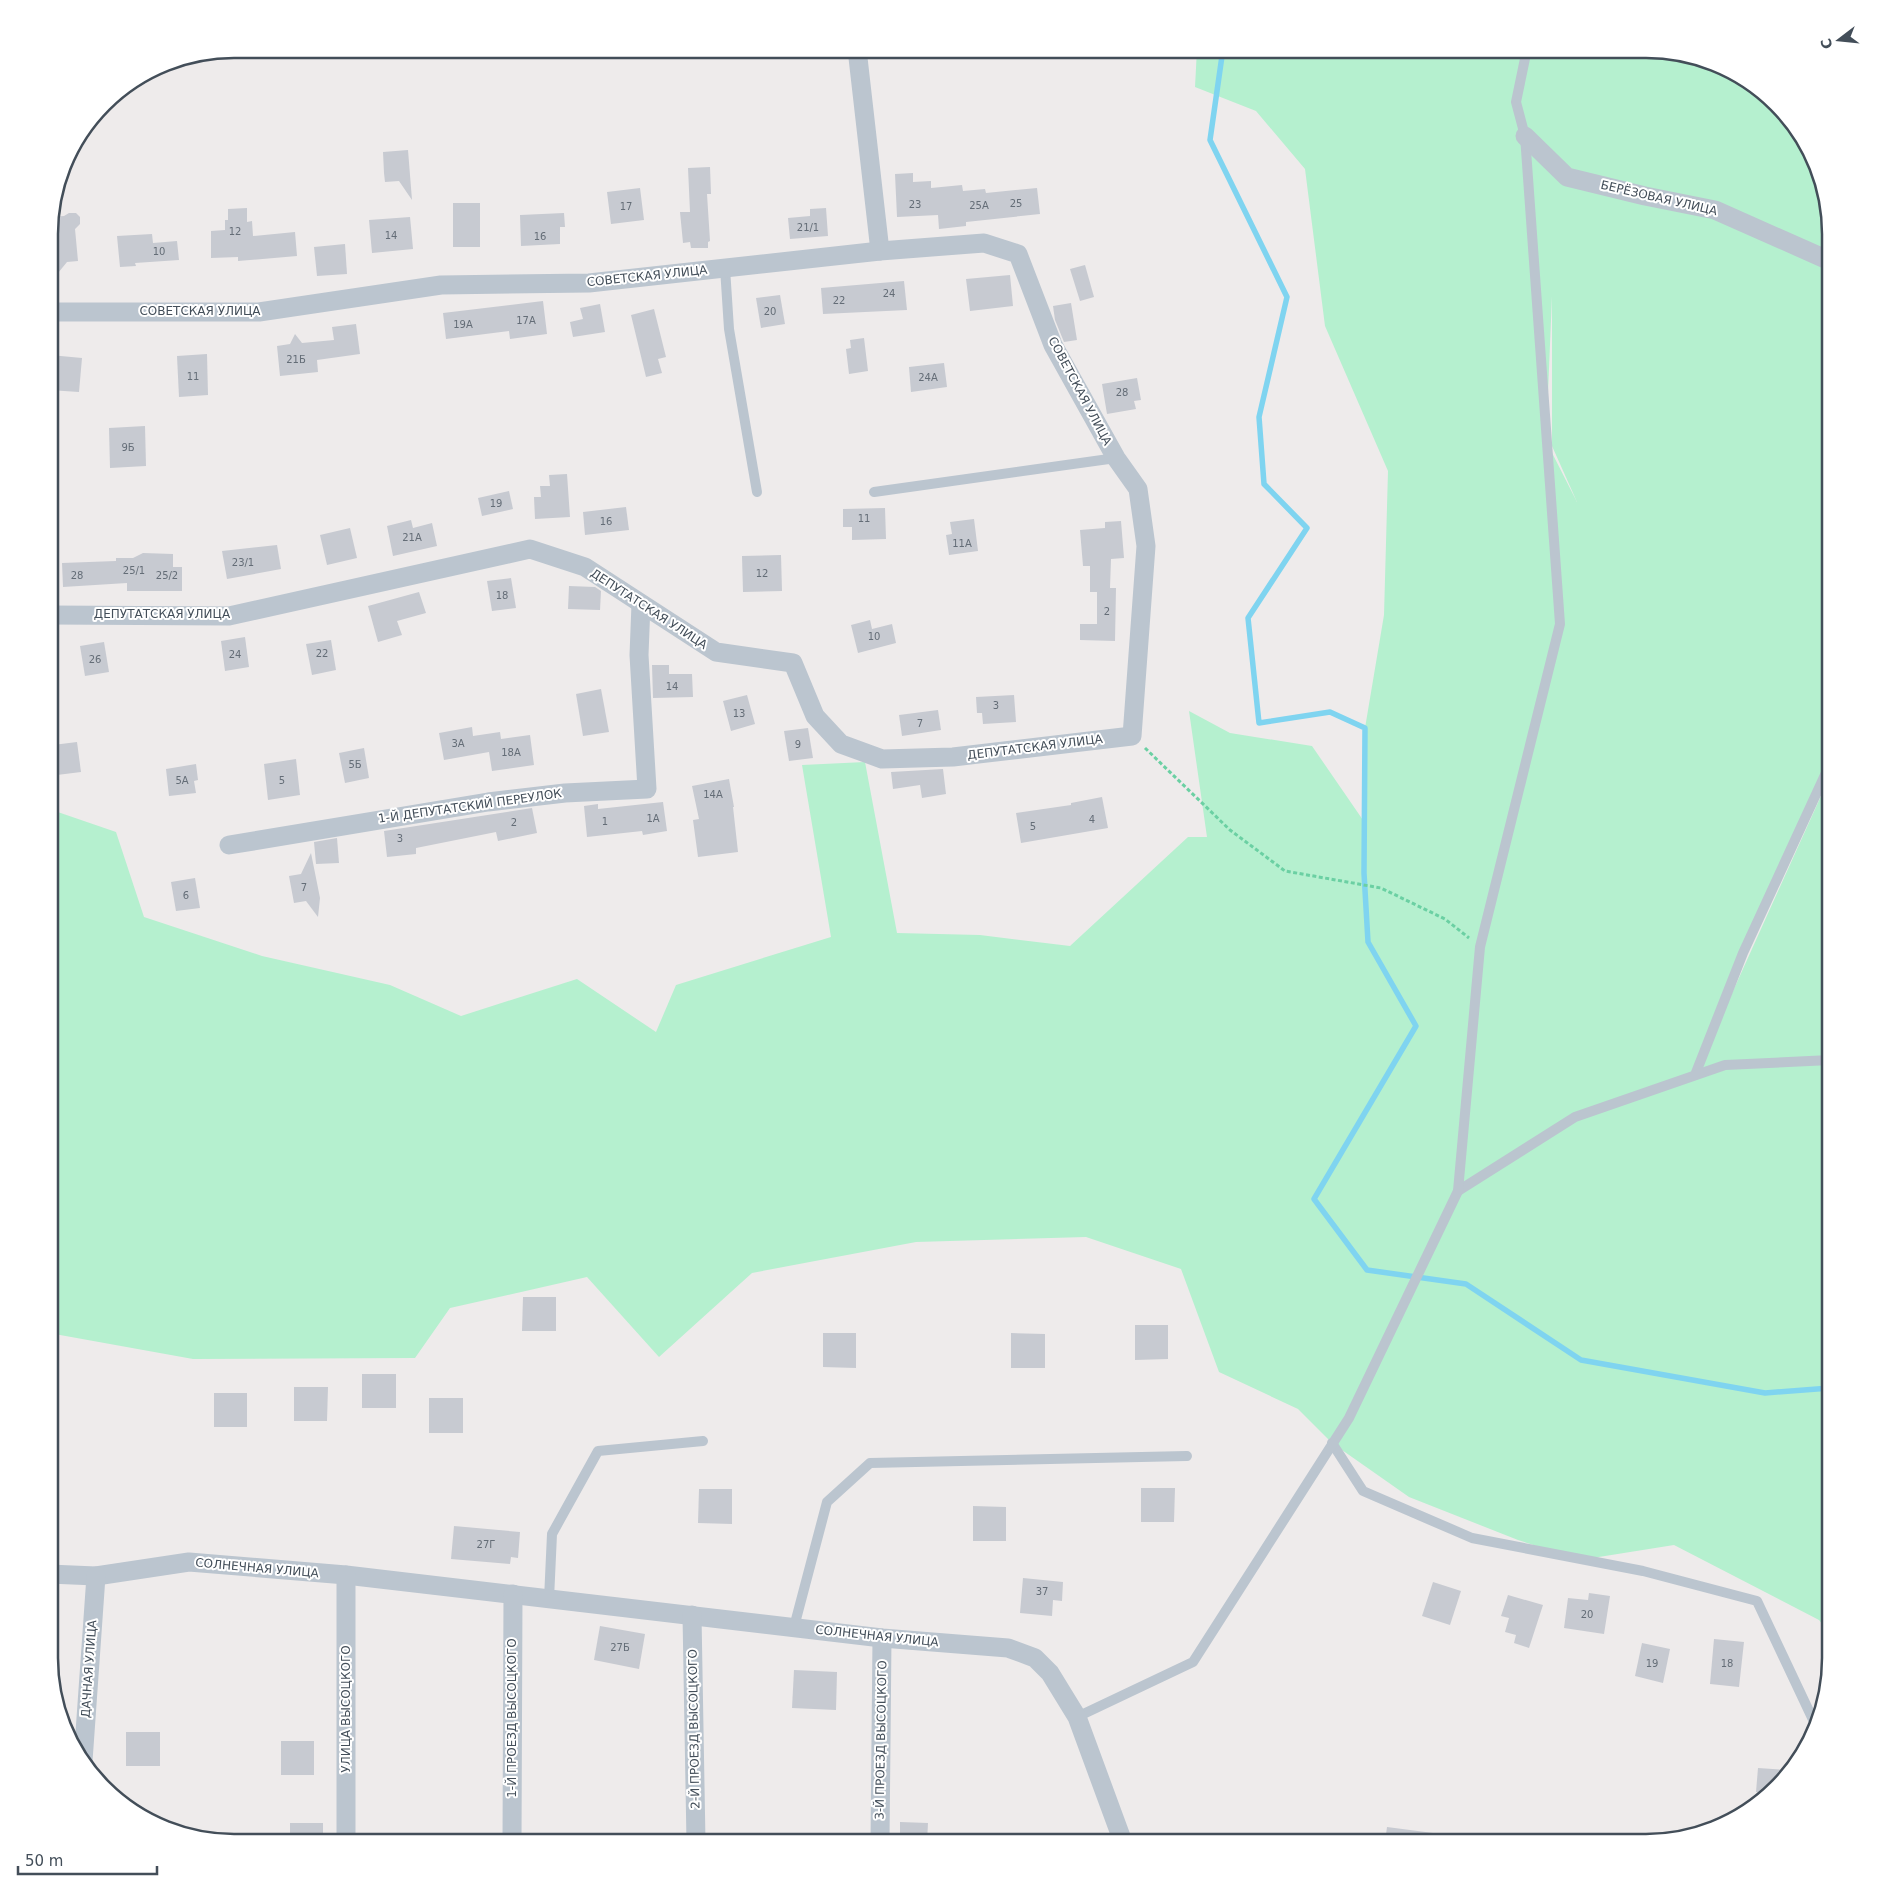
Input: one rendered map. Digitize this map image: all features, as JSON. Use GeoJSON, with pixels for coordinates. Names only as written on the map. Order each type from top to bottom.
{"type":"FeatureCollection","features":[{"type":"Feature","properties":{"kind":"street"},"geometry":{"type":"LineString","coordinates":[[859,58],[880,251]]}},
{"type":"Feature","properties":{"kind":"street","name":"БЕРЁЗОВАЯ УЛИЦА"},"geometry":{"type":"LineString","coordinates":[[1525,136],[1567,177],[1645,196],[1716,210],[1821,258]]}},
{"type":"Feature","properties":{"kind":"street","name":"СОВЕТСКАЯ УЛИЦА"},"geometry":{"type":"LineString","coordinates":[[58,312],[259,312],[441,285],[588,283],[880,251],[984,243],[1018,254],[1053,345],[1116,458]]}},
{"type":"Feature","properties":{"kind":"street"},"geometry":{"type":"LineString","coordinates":[[1116,458],[1138,488],[1146,546],[1132,736]]}},
{"type":"Feature","properties":{"kind":"street","name":"ДЕПУТАТСКАЯ УЛИЦА"},"geometry":{"type":"LineString","coordinates":[[58,615],[229,616],[530,549],[585,567],[716,652],[793,663],[815,716],[841,744],[882,759],[953,757],[1132,736]]}},
{"type":"Feature","properties":{"kind":"street","name":"1-Й ДЕПУТАТСКИЙ ПЕРЕУЛОК"},"geometry":{"type":"LineString","coordinates":[[229,845],[352,823],[488,802],[566,793],[647,789],[639,655],[641,604]]}},
{"type":"Feature","properties":{"kind":"street","name":"СОЛНЕЧНАЯ УЛИЦА"},"geometry":{"type":"LineString","coordinates":[[58,1574],[96,1576],[189,1562],[346,1575],[882,1638],[1008,1648],[1035,1658],[1050,1673],[1077,1717],[1120,1833]]}},
{"type":"Feature","properties":{"kind":"street","name":"УЛИЦА ВЫСОЦКОГО"},"geometry":{"type":"LineString","coordinates":[[346,1575],[346,1833]]}},
{"type":"Feature","properties":{"kind":"street","name":"ДАЧНАЯ УЛИЦА"},"geometry":{"type":"LineString","coordinates":[[84,1750],[96,1576]]}},
{"type":"Feature","properties":{"kind":"street","name":"1-Й ПРОЕЗД ВЫСОЦКОГО"},"geometry":{"type":"LineString","coordinates":[[512,1833],[513,1594]]}},
{"type":"Feature","properties":{"kind":"street","name":"2-Й ПРОЕЗД ВЫСОЦКОГО"},"geometry":{"type":"LineString","coordinates":[[692,1616],[696,1833]]}},
{"type":"Feature","properties":{"kind":"street","name":"3-Й ПРОЕЗД ВЫСОЦКОГО"},"geometry":{"type":"LineString","coordinates":[[880,1833],[882,1638]]}},
{"type":"Feature","properties":{"kind":"lane"},"geometry":{"type":"LineString","coordinates":[[1077,1717],[1193,1662],[1349,1418],[1458,1191],[1480,947],[1560,624],[1525,136],[1516,102],[1524,58]]}},
{"type":"Feature","properties":{"kind":"lane"},"geometry":{"type":"LineString","coordinates":[[725,268],[729,329],[757,492]]}},
{"type":"Feature","properties":{"kind":"lane"},"geometry":{"type":"LineString","coordinates":[[874,492],[1116,458]]}},
{"type":"Feature","properties":{"kind":"lane"},"geometry":{"type":"LineString","coordinates":[[1696,1076],[1743,954],[1821,784]]}},
{"type":"Feature","properties":{"kind":"lane"},"geometry":{"type":"LineString","coordinates":[[1458,1191],[1575,1117],[1725,1065],[1821,1060]]}},
{"type":"Feature","properties":{"kind":"lane"},"geometry":{"type":"LineString","coordinates":[[549,1599],[552,1534],[598,1451],[703,1441]]}},
{"type":"Feature","properties":{"kind":"lane"},"geometry":{"type":"LineString","coordinates":[[1332,1443],[1363,1491],[1472,1538],[1643,1571],[1757,1601],[1811,1716]]}},
{"type":"Feature","properties":{"kind":"lane"},"geometry":{"type":"LineString","coordinates":[[794,1627],[827,1502],[870,1463],[1187,1456]]}},
{"type":"Feature","properties":{"kind":"path"},"geometry":{"type":"LineString","coordinates":[[1132,736],[1230,830],[1285,871],[1377,888],[1445,919],[1480,947]]}},
{"type":"Feature","properties":{"kind":"green space"},"geometry":{"type":"Polygon","coordinates":[[[1197,58],[1668,59],[1713,71],[1743,87],[1778,118],[1792,136],[1808,166],[1818,199],[1821,222],[1821,784],[1743,953],[1701,1062],[1821,796],[1821,1623],[1674,1545],[1580,1560],[1518,1540],[1409,1497],[1332,1443],[1298,1409],[1219,1372],[1181,1269],[1086,1237],[916,1242],[752,1273],[659,1357],[587,1277],[450,1308],[415,1358],[193,1359],[58,1335],[58,812],[116,832],[144,917],[262,956],[390,985],[461,1016],[577,979],[656,1032],[676,985],[831,937],[802,765],[865,762],[897,933],[980,935],[1070,946],[1188,837],[1207,837],[1189,711],[1230,733],[1312,746],[1365,823],[1365,728],[1384,615],[1388,471],[1325,326],[1305,169],[1256,111],[1195,87],[1197,58]],[[1552,296],[1546,441],[1577,502],[1552,446],[1552,296]]]}},
{"type":"Feature","properties":{"kind":"building"},"geometry":{"type":"Polygon","coordinates":[[[408,150],[412,200],[399,181],[385,182],[384,173],[383,152],[408,150]]]}},
{"type":"Feature","properties":{"kind":"building"},"geometry":{"type":"Polygon","coordinates":[[[710,167],[711,194],[707,194],[710,241],[708,242],[708,248],[691,248],[690,242],[683,243],[680,212],[690,212],[688,168],[710,167]]]}},
{"type":"Feature","properties":{"kind":"building"},"geometry":{"type":"Polygon","coordinates":[[[913,173],[913,182],[931,181],[931,188],[962,185],[963,191],[985,189],[986,193],[1037,188],[1040,214],[966,222],[966,226],[939,229],[938,215],[897,217],[895,174],[913,173]]]}},
{"type":"Feature","properties":{"kind":"building"},"geometry":{"type":"Polygon","coordinates":[[[640,188],[644,220],[611,224],[607,192],[640,188]]]}},
{"type":"Feature","properties":{"kind":"building"},"geometry":{"type":"Polygon","coordinates":[[[453,203],[480,203],[480,247],[453,247],[453,203]]]}},
{"type":"Feature","properties":{"kind":"building"},"geometry":{"type":"Polygon","coordinates":[[[247,208],[247,222],[252,221],[253,236],[295,232],[297,256],[238,261],[238,257],[211,258],[211,231],[225,230],[225,220],[228,220],[228,209],[247,208]]]}},
{"type":"Feature","properties":{"kind":"building"},"geometry":{"type":"Polygon","coordinates":[[[826,208],[828,236],[790,239],[788,218],[810,216],[810,209],[826,208]]]}},
{"type":"Feature","properties":{"kind":"building"},"geometry":{"type":"Polygon","coordinates":[[[69,213],[76,213],[80,217],[80,224],[75,229],[78,261],[67,262],[58,273],[59,216],[69,213]]]}},
{"type":"Feature","properties":{"kind":"building"},"geometry":{"type":"Polygon","coordinates":[[[564,213],[565,227],[560,227],[560,244],[521,246],[520,215],[564,213]]]}},
{"type":"Feature","properties":{"kind":"building"},"geometry":{"type":"Polygon","coordinates":[[[410,217],[413,249],[372,253],[369,220],[410,217]]]}},
{"type":"Feature","properties":{"kind":"building"},"geometry":{"type":"Polygon","coordinates":[[[152,234],[153,243],[177,241],[179,260],[135,263],[136,266],[120,267],[117,236],[152,234]]]}},
{"type":"Feature","properties":{"kind":"building"},"geometry":{"type":"Polygon","coordinates":[[[345,244],[347,274],[317,276],[314,247],[345,244]]]}},
{"type":"Feature","properties":{"kind":"building"},"geometry":{"type":"Polygon","coordinates":[[[1085,265],[1094,297],[1080,301],[1070,269],[1085,265]]]}},
{"type":"Feature","properties":{"kind":"building"},"geometry":{"type":"Polygon","coordinates":[[[1010,275],[1013,306],[970,311],[966,279],[1010,275]]]}},
{"type":"Feature","properties":{"kind":"building"},"geometry":{"type":"Polygon","coordinates":[[[904,281],[907,310],[823,314],[821,288],[904,281]]]}},
{"type":"Feature","properties":{"kind":"building"},"geometry":{"type":"Polygon","coordinates":[[[780,295],[785,324],[761,328],[756,298],[780,295]]]}},
{"type":"Feature","properties":{"kind":"building"},"geometry":{"type":"Polygon","coordinates":[[[543,301],[547,334],[510,339],[509,331],[446,339],[443,313],[543,301]]]}},
{"type":"Feature","properties":{"kind":"building"},"geometry":{"type":"Polygon","coordinates":[[[1071,303],[1077,340],[1064,342],[1055,320],[1053,306],[1071,303]]]}},
{"type":"Feature","properties":{"kind":"building"},"geometry":{"type":"Polygon","coordinates":[[[600,304],[605,332],[573,337],[570,322],[583,319],[580,308],[600,304]]]}},
{"type":"Feature","properties":{"kind":"building"},"geometry":{"type":"Polygon","coordinates":[[[654,309],[666,357],[658,359],[662,373],[646,377],[631,315],[654,309]]]}},
{"type":"Feature","properties":{"kind":"building"},"geometry":{"type":"Polygon","coordinates":[[[356,324],[360,354],[317,360],[318,372],[280,376],[277,346],[290,344],[295,334],[302,343],[334,340],[332,327],[356,324]]]}},
{"type":"Feature","properties":{"kind":"building"},"geometry":{"type":"Polygon","coordinates":[[[864,338],[868,371],[849,374],[846,349],[851,348],[850,340],[864,338]]]}},
{"type":"Feature","properties":{"kind":"building"},"geometry":{"type":"Polygon","coordinates":[[[207,354],[208,395],[179,397],[177,356],[207,354]]]}},
{"type":"Feature","properties":{"kind":"building"},"geometry":{"type":"Polygon","coordinates":[[[58,356],[82,358],[79,392],[58,391],[58,356]]]}},
{"type":"Feature","properties":{"kind":"building"},"geometry":{"type":"Polygon","coordinates":[[[944,363],[947,387],[911,392],[909,367],[944,363]]]}},
{"type":"Feature","properties":{"kind":"building"},"geometry":{"type":"Polygon","coordinates":[[[1137,378],[1141,400],[1134,401],[1136,409],[1107,414],[1102,384],[1137,378]]]}},
{"type":"Feature","properties":{"kind":"building"},"geometry":{"type":"Polygon","coordinates":[[[145,426],[146,466],[110,468],[109,428],[145,426]]]}},
{"type":"Feature","properties":{"kind":"building"},"geometry":{"type":"Polygon","coordinates":[[[567,474],[570,517],[535,519],[534,497],[541,497],[540,486],[550,486],[549,475],[567,474]]]}},
{"type":"Feature","properties":{"kind":"building"},"geometry":{"type":"Polygon","coordinates":[[[509,491],[513,509],[482,516],[478,498],[509,491]]]}},
{"type":"Feature","properties":{"kind":"building"},"geometry":{"type":"Polygon","coordinates":[[[626,507],[629,530],[585,535],[583,512],[626,507]]]}},
{"type":"Feature","properties":{"kind":"building"},"geometry":{"type":"Polygon","coordinates":[[[885,508],[886,539],[852,540],[852,527],[843,527],[843,509],[885,508]]]}},
{"type":"Feature","properties":{"kind":"building"},"geometry":{"type":"Polygon","coordinates":[[[974,519],[978,551],[949,555],[946,535],[952,534],[950,522],[974,519]]]}},
{"type":"Feature","properties":{"kind":"building"},"geometry":{"type":"Polygon","coordinates":[[[411,520],[413,528],[432,523],[437,546],[393,556],[387,526],[411,520]]]}},
{"type":"Feature","properties":{"kind":"building"},"geometry":{"type":"Polygon","coordinates":[[[1121,521],[1124,558],[1111,559],[1110,588],[1116,588],[1115,641],[1080,640],[1080,624],[1097,624],[1097,592],[1090,592],[1090,566],[1083,566],[1080,530],[1105,528],[1105,522],[1121,521]]]}},
{"type":"Feature","properties":{"kind":"building"},"geometry":{"type":"Polygon","coordinates":[[[350,528],[357,558],[327,565],[320,535],[350,528]]]}},
{"type":"Feature","properties":{"kind":"building"},"geometry":{"type":"Polygon","coordinates":[[[277,545],[281,569],[227,579],[222,551],[277,545]]]}},
{"type":"Feature","properties":{"kind":"building"},"geometry":{"type":"Polygon","coordinates":[[[143,553],[173,554],[173,567],[182,567],[182,591],[127,591],[127,583],[63,587],[62,563],[116,561],[116,558],[133,558],[143,553]]]}},
{"type":"Feature","properties":{"kind":"building"},"geometry":{"type":"Polygon","coordinates":[[[781,555],[782,591],[743,592],[742,556],[781,555]]]}},
{"type":"Feature","properties":{"kind":"building"},"geometry":{"type":"Polygon","coordinates":[[[511,578],[516,608],[492,611],[487,581],[511,578]]]}},
{"type":"Feature","properties":{"kind":"building"},"geometry":{"type":"Polygon","coordinates":[[[569,586],[595,587],[601,591],[600,610],[568,609],[569,586]]]}},
{"type":"Feature","properties":{"kind":"building"},"geometry":{"type":"Polygon","coordinates":[[[419,592],[426,613],[397,621],[402,635],[378,642],[368,606],[419,592]]]}},
{"type":"Feature","properties":{"kind":"building"},"geometry":{"type":"Polygon","coordinates":[[[870,620],[872,629],[892,624],[896,643],[858,653],[851,625],[870,620]]]}},
{"type":"Feature","properties":{"kind":"building"},"geometry":{"type":"Polygon","coordinates":[[[245,637],[249,667],[225,671],[221,641],[245,637]]]}},
{"type":"Feature","properties":{"kind":"building"},"geometry":{"type":"Polygon","coordinates":[[[331,640],[336,670],[312,675],[306,644],[331,640]]]}},
{"type":"Feature","properties":{"kind":"building"},"geometry":{"type":"Polygon","coordinates":[[[104,642],[109,672],[85,676],[80,646],[104,642]]]}},
{"type":"Feature","properties":{"kind":"building"},"geometry":{"type":"Polygon","coordinates":[[[652,665],[669,665],[669,674],[692,674],[693,697],[653,698],[652,665]]]}},
{"type":"Feature","properties":{"kind":"building"},"geometry":{"type":"Polygon","coordinates":[[[601,689],[609,732],[583,736],[576,694],[601,689]]]}},
{"type":"Feature","properties":{"kind":"building"},"geometry":{"type":"Polygon","coordinates":[[[747,695],[755,724],[731,731],[723,701],[747,695]]]}},
{"type":"Feature","properties":{"kind":"building"},"geometry":{"type":"Polygon","coordinates":[[[1014,695],[1016,722],[983,724],[982,713],[977,713],[976,697],[1014,695]]]}},
{"type":"Feature","properties":{"kind":"building"},"geometry":{"type":"Polygon","coordinates":[[[938,710],[941,730],[902,736],[899,715],[938,710]]]}},
{"type":"Feature","properties":{"kind":"building"},"geometry":{"type":"Polygon","coordinates":[[[472,727],[473,736],[500,732],[501,739],[530,735],[534,765],[492,771],[489,752],[444,760],[439,733],[472,727]]]}},
{"type":"Feature","properties":{"kind":"building"},"geometry":{"type":"Polygon","coordinates":[[[808,728],[813,758],[789,761],[784,731],[808,728]]]}},
{"type":"Feature","properties":{"kind":"building"},"geometry":{"type":"Polygon","coordinates":[[[77,742],[81,772],[58,775],[58,744],[77,742]]]}},
{"type":"Feature","properties":{"kind":"building"},"geometry":{"type":"Polygon","coordinates":[[[364,748],[369,778],[345,783],[339,753],[364,748]]]}},
{"type":"Feature","properties":{"kind":"building"},"geometry":{"type":"Polygon","coordinates":[[[296,759],[300,795],[268,800],[264,764],[296,759]]]}},
{"type":"Feature","properties":{"kind":"building"},"geometry":{"type":"Polygon","coordinates":[[[196,764],[198,780],[194,781],[196,793],[169,796],[166,769],[196,764]]]}},
{"type":"Feature","properties":{"kind":"building"},"geometry":{"type":"Polygon","coordinates":[[[943,769],[946,794],[922,798],[920,785],[893,789],[891,772],[943,769]]]}},
{"type":"Feature","properties":{"kind":"building"},"geometry":{"type":"Polygon","coordinates":[[[729,779],[734,807],[738,852],[698,857],[693,820],[699,819],[692,786],[729,779]]]}},
{"type":"Feature","properties":{"kind":"building"},"geometry":{"type":"Polygon","coordinates":[[[1102,797],[1108,828],[1021,843],[1016,813],[1071,805],[1071,803],[1102,797]]]}},
{"type":"Feature","properties":{"kind":"building"},"geometry":{"type":"Polygon","coordinates":[[[663,802],[667,831],[643,835],[642,831],[587,837],[584,806],[598,804],[598,809],[663,802]]]}},
{"type":"Feature","properties":{"kind":"building"},"geometry":{"type":"Polygon","coordinates":[[[532,808],[537,833],[498,841],[496,832],[416,848],[416,854],[387,857],[384,831],[532,808]]]}},
{"type":"Feature","properties":{"kind":"building"},"geometry":{"type":"Polygon","coordinates":[[[337,838],[339,863],[316,864],[314,842],[337,838]]]}},
{"type":"Feature","properties":{"kind":"building"},"geometry":{"type":"Polygon","coordinates":[[[311,853],[320,898],[318,917],[306,901],[294,903],[289,876],[301,874],[311,853]]]}},
{"type":"Feature","properties":{"kind":"building"},"geometry":{"type":"Polygon","coordinates":[[[195,878],[200,908],[176,911],[171,882],[195,878]]]}},
{"type":"Feature","properties":{"kind":"building"},"geometry":{"type":"Polygon","coordinates":[[[523,1297],[556,1297],[556,1331],[522,1331],[523,1297]]]}},
{"type":"Feature","properties":{"kind":"building"},"geometry":{"type":"Polygon","coordinates":[[[1135,1325],[1168,1325],[1168,1359],[1135,1360],[1135,1325]]]}},
{"type":"Feature","properties":{"kind":"building"},"geometry":{"type":"Polygon","coordinates":[[[823,1333],[856,1333],[856,1368],[823,1367],[823,1333]]]}},
{"type":"Feature","properties":{"kind":"building"},"geometry":{"type":"Polygon","coordinates":[[[1011,1333],[1045,1334],[1045,1368],[1011,1368],[1011,1333]]]}},
{"type":"Feature","properties":{"kind":"building"},"geometry":{"type":"Polygon","coordinates":[[[362,1374],[396,1374],[396,1408],[362,1408],[362,1374]]]}},
{"type":"Feature","properties":{"kind":"building"},"geometry":{"type":"Polygon","coordinates":[[[294,1387],[328,1387],[327,1421],[294,1421],[294,1387]]]}},
{"type":"Feature","properties":{"kind":"building"},"geometry":{"type":"Polygon","coordinates":[[[214,1393],[247,1393],[247,1427],[214,1427],[214,1393]]]}},
{"type":"Feature","properties":{"kind":"building"},"geometry":{"type":"Polygon","coordinates":[[[429,1398],[463,1398],[463,1433],[429,1433],[429,1398]]]}},
{"type":"Feature","properties":{"kind":"building"},"geometry":{"type":"Polygon","coordinates":[[[1141,1488],[1175,1488],[1174,1522],[1141,1522],[1141,1488]]]}},
{"type":"Feature","properties":{"kind":"building"},"geometry":{"type":"Polygon","coordinates":[[[699,1489],[732,1489],[732,1524],[698,1523],[699,1489]]]}},
{"type":"Feature","properties":{"kind":"building"},"geometry":{"type":"Polygon","coordinates":[[[973,1506],[1006,1507],[1006,1541],[973,1541],[973,1506]]]}},
{"type":"Feature","properties":{"kind":"building"},"geometry":{"type":"Polygon","coordinates":[[[454,1526],[520,1532],[518,1558],[511,1557],[510,1564],[451,1559],[454,1526]]]}},
{"type":"Feature","properties":{"kind":"building"},"geometry":{"type":"Polygon","coordinates":[[[1023,1578],[1063,1582],[1062,1601],[1053,1600],[1052,1616],[1020,1613],[1023,1578]]]}},
{"type":"Feature","properties":{"kind":"building"},"geometry":{"type":"Polygon","coordinates":[[[1433,1582],[1461,1591],[1450,1625],[1422,1616],[1433,1582]]]}},
{"type":"Feature","properties":{"kind":"building"},"geometry":{"type":"Polygon","coordinates":[[[1589,1593],[1610,1596],[1604,1634],[1564,1628],[1568,1598],[1588,1600],[1589,1593]]]}},
{"type":"Feature","properties":{"kind":"building"},"geometry":{"type":"Polygon","coordinates":[[[1508,1595],[1543,1605],[1529,1648],[1514,1643],[1516,1635],[1505,1632],[1509,1618],[1501,1616],[1508,1595]]]}},
{"type":"Feature","properties":{"kind":"building"},"geometry":{"type":"Polygon","coordinates":[[[600,1626],[645,1634],[639,1669],[594,1660],[600,1626]]]}},
{"type":"Feature","properties":{"kind":"building"},"geometry":{"type":"Polygon","coordinates":[[[1714,1639],[1744,1642],[1739,1687],[1710,1684],[1714,1639]]]}},
{"type":"Feature","properties":{"kind":"building"},"geometry":{"type":"Polygon","coordinates":[[[1642,1643],[1670,1649],[1663,1683],[1635,1676],[1642,1643]]]}},
{"type":"Feature","properties":{"kind":"building"},"geometry":{"type":"Polygon","coordinates":[[[794,1670],[837,1672],[836,1710],[792,1708],[794,1670]]]}},
{"type":"Feature","properties":{"kind":"building"},"geometry":{"type":"Polygon","coordinates":[[[126,1732],[160,1732],[160,1766],[126,1766],[126,1732]]]}},
{"type":"Feature","properties":{"kind":"building"},"geometry":{"type":"Polygon","coordinates":[[[281,1741],[314,1741],[314,1775],[281,1775],[281,1741]]]}},
{"type":"Feature","properties":{"kind":"building"},"geometry":{"type":"Polygon","coordinates":[[[1758,1768],[1781,1770],[1770,1782],[1756,1792],[1758,1768]]]}},
{"type":"Feature","properties":{"kind":"building"},"geometry":{"type":"Polygon","coordinates":[[[900,1822],[928,1823],[927,1833],[900,1833],[900,1822]]]}},
{"type":"Feature","properties":{"kind":"building"},"geometry":{"type":"Polygon","coordinates":[[[290,1823],[323,1823],[323,1833],[290,1833],[290,1823]]]}},
{"type":"Feature","properties":{"kind":"building"},"geometry":{"type":"Polygon","coordinates":[[[1387,1827],[1433,1833],[1386,1833],[1387,1827]]]}},
{"type":"Feature","properties":{"kind":"waterway"},"geometry":{"type":"LineString","coordinates":[[1222,58],[1210,140],[1287,297],[1259,417],[1264,484],[1307,528],[1248,618],[1259,723],[1330,712],[1365,728],[1364,873],[1368,942],[1416,1026],[1314,1199],[1367,1270],[1466,1284],[1581,1360],[1765,1393],[1821,1389]]}}]}
